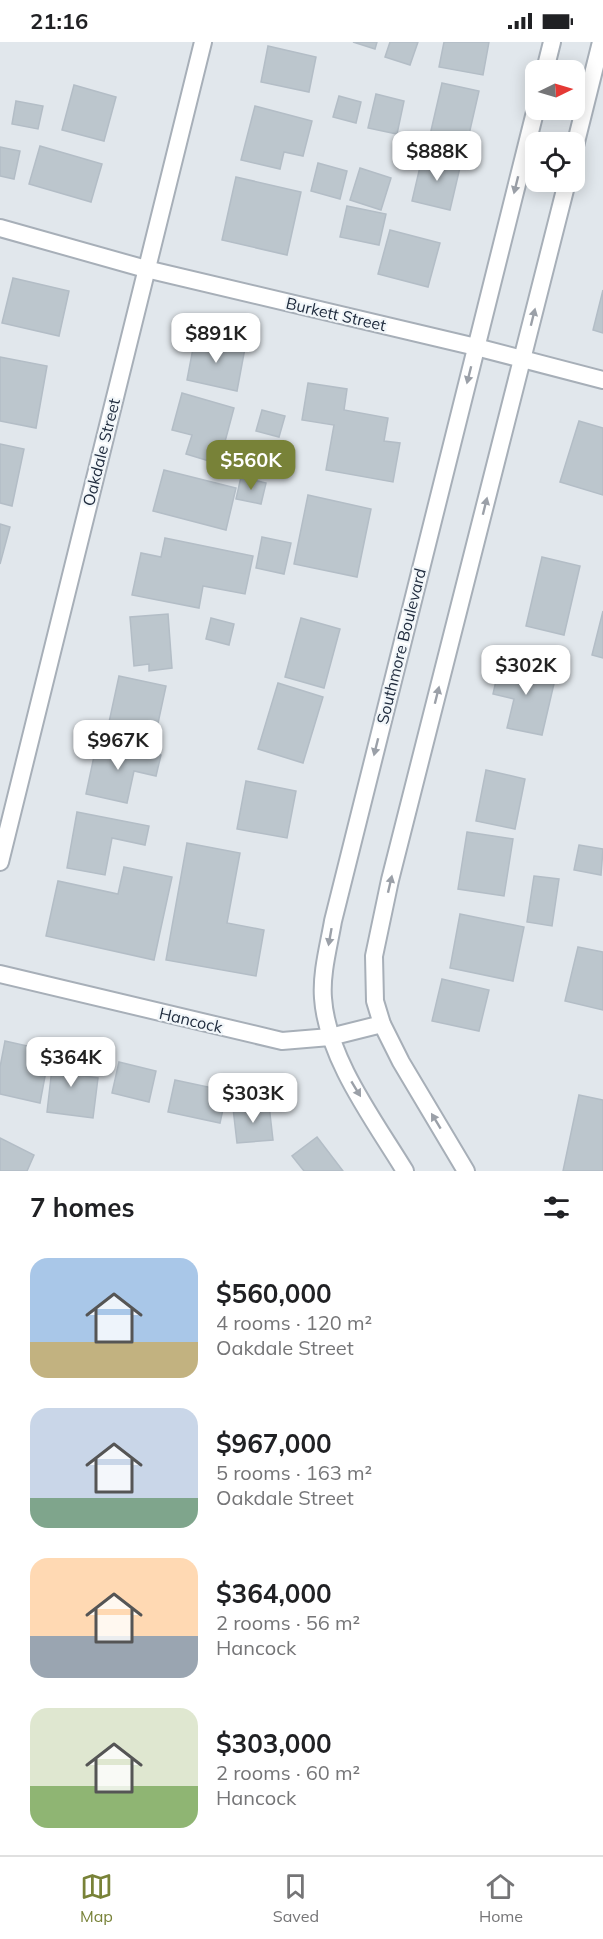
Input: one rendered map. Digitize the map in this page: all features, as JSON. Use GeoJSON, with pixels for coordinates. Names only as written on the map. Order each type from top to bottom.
{"type":"FeatureCollection","features":[{"type":"Feature","properties":{"kind":"street","name":"Oakdale Street"},"geometry":{"type":"LineString","coordinates":[[0,862],[203,42]]}},
{"type":"Feature","properties":{"kind":"street"},"geometry":{"type":"LineString","coordinates":[[548,60],[552,42]]}},
{"type":"Feature","properties":{"kind":"street"},"geometry":{"type":"LineString","coordinates":[[578,132],[601,42]]}},
{"type":"Feature","properties":{"kind":"street","name":"Southmore Boulevard"},"geometry":{"type":"LineString","coordinates":[[405,1171],[342,1065],[330,1037],[322,997],[325,967],[333,921],[533,120]]}},
{"type":"Feature","properties":{"kind":"street"},"geometry":{"type":"LineString","coordinates":[[466,1171],[382,1024],[375,1001],[374,956],[390,880],[564,192]]}},
{"type":"Feature","properties":{"kind":"street","name":"Burkett Street"},"geometry":{"type":"LineString","coordinates":[[0,228],[146,270],[476,347],[603,380]]}},
{"type":"Feature","properties":{"kind":"street","name":"Hancock"},"geometry":{"type":"LineString","coordinates":[[0,974],[282,1041],[330,1037],[382,1024]]}},
{"type":"Feature","properties":{"kind":"building"},"geometry":{"type":"Polygon","coordinates":[[[353,42],[377,42],[375,49],[353,42]]]}},
{"type":"Feature","properties":{"kind":"building"},"geometry":{"type":"Polygon","coordinates":[[[390,42],[418,42],[410,65],[385,57],[390,42]]]}},
{"type":"Feature","properties":{"kind":"building"},"geometry":{"type":"Polygon","coordinates":[[[444,42],[489,42],[483,75],[439,67],[444,42]]]}},
{"type":"Feature","properties":{"kind":"building"},"geometry":{"type":"Polygon","coordinates":[[[268,46],[316,57],[309,92],[261,82],[268,46]]]}},
{"type":"Feature","properties":{"kind":"building"},"geometry":{"type":"Polygon","coordinates":[[[442,83],[479,91],[467,143],[430,135],[442,83]]]}},
{"type":"Feature","properties":{"kind":"building"},"geometry":{"type":"Polygon","coordinates":[[[74,85],[116,97],[104,141],[62,130],[74,85]]]}},
{"type":"Feature","properties":{"kind":"building"},"geometry":{"type":"Polygon","coordinates":[[[376,94],[404,101],[397,134],[368,128],[376,94]]]}},
{"type":"Feature","properties":{"kind":"building"},"geometry":{"type":"Polygon","coordinates":[[[339,96],[361,102],[356,123],[333,117],[339,96]]]}},
{"type":"Feature","properties":{"kind":"building"},"geometry":{"type":"Polygon","coordinates":[[[16,101],[43,106],[38,129],[12,124],[16,101]]]}},
{"type":"Feature","properties":{"kind":"building"},"geometry":{"type":"Polygon","coordinates":[[[255,106],[312,121],[303,156],[284,152],[280,169],[241,160],[255,106]]]}},
{"type":"Feature","properties":{"kind":"building"},"geometry":{"type":"Polygon","coordinates":[[[40,146],[102,164],[91,202],[29,184],[40,146]]]}},
{"type":"Feature","properties":{"kind":"building"},"geometry":{"type":"Polygon","coordinates":[[[0,147],[20,151],[14,179],[0,176],[0,147]]]}},
{"type":"Feature","properties":{"kind":"building"},"geometry":{"type":"Polygon","coordinates":[[[423,154],[461,163],[450,210],[412,201],[423,154]]]}},
{"type":"Feature","properties":{"kind":"building"},"geometry":{"type":"Polygon","coordinates":[[[318,163],[347,171],[340,199],[311,191],[318,163]]]}},
{"type":"Feature","properties":{"kind":"building"},"geometry":{"type":"Polygon","coordinates":[[[360,168],[391,178],[381,210],[350,200],[360,168]]]}},
{"type":"Feature","properties":{"kind":"building"},"geometry":{"type":"Polygon","coordinates":[[[236,177],[301,192],[287,255],[222,240],[236,177]]]}},
{"type":"Feature","properties":{"kind":"building"},"geometry":{"type":"Polygon","coordinates":[[[347,206],[386,214],[379,245],[340,237],[347,206]]]}},
{"type":"Feature","properties":{"kind":"building"},"geometry":{"type":"Polygon","coordinates":[[[390,230],[440,243],[428,287],[378,274],[390,230]]]}},
{"type":"Feature","properties":{"kind":"building"},"geometry":{"type":"Polygon","coordinates":[[[13,278],[69,291],[59,336],[2,323],[13,278]]]}},
{"type":"Feature","properties":{"kind":"building"},"geometry":{"type":"Polygon","coordinates":[[[603,290],[603,333],[593,330],[603,290]]]}},
{"type":"Feature","properties":{"kind":"building"},"geometry":{"type":"Polygon","coordinates":[[[195,338],[245,348],[237,391],[187,380],[195,338]]]}},
{"type":"Feature","properties":{"kind":"building"},"geometry":{"type":"Polygon","coordinates":[[[0,357],[47,366],[36,428],[0,421],[0,357]]]}},
{"type":"Feature","properties":{"kind":"building"},"geometry":{"type":"Polygon","coordinates":[[[308,383],[347,389],[344,410],[388,418],[384,441],[400,443],[393,482],[326,470],[334,425],[302,420],[308,383]]]}},
{"type":"Feature","properties":{"kind":"building"},"geometry":{"type":"Polygon","coordinates":[[[182,393],[234,408],[219,464],[186,454],[192,435],[172,430],[182,393]]]}},
{"type":"Feature","properties":{"kind":"building"},"geometry":{"type":"Polygon","coordinates":[[[262,410],[285,416],[279,437],[256,431],[262,410]]]}},
{"type":"Feature","properties":{"kind":"building"},"geometry":{"type":"Polygon","coordinates":[[[579,421],[603,428],[603,495],[560,482],[579,421]]]}},
{"type":"Feature","properties":{"kind":"building"},"geometry":{"type":"Polygon","coordinates":[[[0,444],[24,449],[12,506],[0,503],[0,444]]]}},
{"type":"Feature","properties":{"kind":"building"},"geometry":{"type":"Polygon","coordinates":[[[164,470],[236,488],[226,530],[153,511],[164,470]]]}},
{"type":"Feature","properties":{"kind":"building"},"geometry":{"type":"Polygon","coordinates":[[[241,477],[266,483],[261,504],[236,499],[241,477]]]}},
{"type":"Feature","properties":{"kind":"building"},"geometry":{"type":"Polygon","coordinates":[[[308,495],[371,509],[357,577],[294,564],[308,495]]]}},
{"type":"Feature","properties":{"kind":"building"},"geometry":{"type":"Polygon","coordinates":[[[0,524],[10,527],[0,564],[0,524]]]}},
{"type":"Feature","properties":{"kind":"building"},"geometry":{"type":"Polygon","coordinates":[[[262,537],[291,543],[284,574],[256,568],[262,537]]]}},
{"type":"Feature","properties":{"kind":"building"},"geometry":{"type":"Polygon","coordinates":[[[165,538],[253,556],[245,594],[203,586],[199,608],[132,595],[141,553],[161,557],[165,538]]]}},
{"type":"Feature","properties":{"kind":"building"},"geometry":{"type":"Polygon","coordinates":[[[542,557],[580,566],[564,635],[526,626],[542,557]]]}},
{"type":"Feature","properties":{"kind":"building"},"geometry":{"type":"Polygon","coordinates":[[[603,611],[603,658],[592,655],[603,611]]]}},
{"type":"Feature","properties":{"kind":"building"},"geometry":{"type":"Polygon","coordinates":[[[168,614],[172,668],[149,671],[149,664],[134,666],[130,617],[168,614]]]}},
{"type":"Feature","properties":{"kind":"building"},"geometry":{"type":"Polygon","coordinates":[[[211,618],[234,624],[229,645],[206,639],[211,618]]]}},
{"type":"Feature","properties":{"kind":"building"},"geometry":{"type":"Polygon","coordinates":[[[301,618],[340,629],[324,688],[285,677],[301,618]]]}},
{"type":"Feature","properties":{"kind":"building"},"geometry":{"type":"Polygon","coordinates":[[[500,663],[556,675],[542,735],[507,728],[514,699],[493,694],[500,663]]]}},
{"type":"Feature","properties":{"kind":"building"},"geometry":{"type":"Polygon","coordinates":[[[119,676],[166,686],[155,737],[108,727],[119,676]]]}},
{"type":"Feature","properties":{"kind":"building"},"geometry":{"type":"Polygon","coordinates":[[[278,683],[323,697],[303,763],[258,749],[278,683]]]}},
{"type":"Feature","properties":{"kind":"building"},"geometry":{"type":"Polygon","coordinates":[[[97,742],[161,755],[156,776],[134,771],[127,803],[86,794],[97,742]]]}},
{"type":"Feature","properties":{"kind":"building"},"geometry":{"type":"Polygon","coordinates":[[[486,770],[525,779],[515,829],[476,821],[486,770]]]}},
{"type":"Feature","properties":{"kind":"building"},"geometry":{"type":"Polygon","coordinates":[[[246,781],[296,791],[287,838],[237,829],[246,781]]]}},
{"type":"Feature","properties":{"kind":"building"},"geometry":{"type":"Polygon","coordinates":[[[77,812],[149,826],[145,845],[112,838],[105,875],[67,868],[77,812]]]}},
{"type":"Feature","properties":{"kind":"building"},"geometry":{"type":"Polygon","coordinates":[[[467,832],[513,839],[504,896],[458,889],[467,832]]]}},
{"type":"Feature","properties":{"kind":"building"},"geometry":{"type":"Polygon","coordinates":[[[187,843],[240,853],[227,923],[264,930],[256,976],[166,960],[187,843]]]}},
{"type":"Feature","properties":{"kind":"building"},"geometry":{"type":"Polygon","coordinates":[[[579,845],[603,849],[601,875],[574,870],[579,845]]]}},
{"type":"Feature","properties":{"kind":"building"},"geometry":{"type":"Polygon","coordinates":[[[124,867],[172,877],[154,960],[46,936],[58,881],[118,894],[124,867]]]}},
{"type":"Feature","properties":{"kind":"building"},"geometry":{"type":"Polygon","coordinates":[[[534,876],[559,879],[552,926],[527,922],[534,876]]]}},
{"type":"Feature","properties":{"kind":"building"},"geometry":{"type":"Polygon","coordinates":[[[460,914],[524,927],[513,981],[450,968],[460,914]]]}},
{"type":"Feature","properties":{"kind":"building"},"geometry":{"type":"Polygon","coordinates":[[[578,947],[603,952],[603,1010],[565,1001],[578,947]]]}},
{"type":"Feature","properties":{"kind":"building"},"geometry":{"type":"Polygon","coordinates":[[[442,979],[489,990],[479,1031],[432,1021],[442,979]]]}},
{"type":"Feature","properties":{"kind":"building"},"geometry":{"type":"Polygon","coordinates":[[[5,1041],[32,1047],[28,1067],[46,1071],[40,1103],[0,1094],[0,1067],[5,1041]]]}},
{"type":"Feature","properties":{"kind":"building"},"geometry":{"type":"Polygon","coordinates":[[[54,1051],[80,1054],[77,1075],[98,1078],[93,1118],[47,1112],[54,1051]]]}},
{"type":"Feature","properties":{"kind":"building"},"geometry":{"type":"Polygon","coordinates":[[[119,1062],[156,1071],[149,1102],[112,1093],[119,1062]]]}},
{"type":"Feature","properties":{"kind":"building"},"geometry":{"type":"Polygon","coordinates":[[[175,1080],[227,1091],[220,1123],[168,1112],[175,1080]]]}},
{"type":"Feature","properties":{"kind":"building"},"geometry":{"type":"Polygon","coordinates":[[[579,1095],[603,1100],[603,1171],[563,1171],[579,1095]]]}},
{"type":"Feature","properties":{"kind":"building"},"geometry":{"type":"Polygon","coordinates":[[[269,1105],[273,1140],[237,1143],[233,1108],[269,1105]]]}},
{"type":"Feature","properties":{"kind":"building"},"geometry":{"type":"Polygon","coordinates":[[[317,1137],[343,1171],[304,1171],[292,1156],[317,1137]]]}},
{"type":"Feature","properties":{"kind":"building"},"geometry":{"type":"Polygon","coordinates":[[[0,1138],[34,1155],[27,1171],[0,1171],[0,1138]]]}}]}
